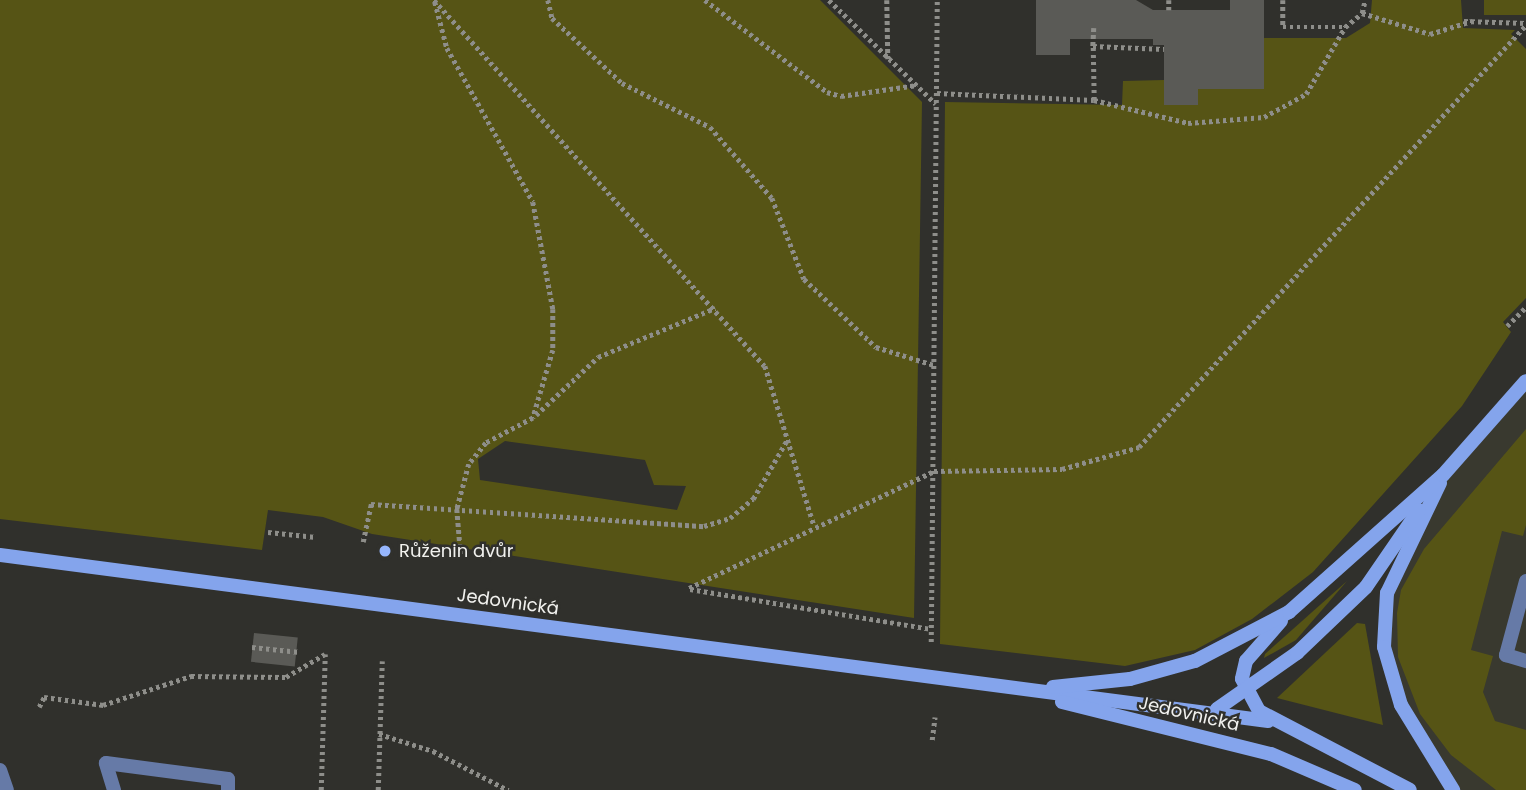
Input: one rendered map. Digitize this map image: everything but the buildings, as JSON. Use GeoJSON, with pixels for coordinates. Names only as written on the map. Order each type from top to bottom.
{"type":"FeatureCollection","features":[{"type":"Feature","properties":{"kind":"main road"},"geometry":{"type":"LineString","coordinates":[[1010,688],[1130,679],[1177,667],[1289,612],[1443,475],[1526,381]]}},
{"type":"Feature","properties":{"kind":"main road"},"geometry":{"type":"LineString","coordinates":[[1212,711],[1245,693],[1366,587],[1443,475]]}},
{"type":"Feature","properties":{"kind":"main road"},"geometry":{"type":"LineString","coordinates":[[1443,475],[1387,593],[1384,647],[1401,705],[1453,790]]}},
{"type":"Feature","properties":{"kind":"main road","name":"Jedovnická"},"geometry":{"type":"LineString","coordinates":[[0,555],[1010,688],[1212,711],[1268,721],[1410,790]]}},
{"type":"Feature","properties":{"kind":"main road","name":"Jedovnická"},"geometry":{"type":"LineString","coordinates":[[1268,721],[1245,693],[1246,661],[1289,612]]}},
{"type":"Feature","properties":{"kind":"main road","name":"Jedovnická"},"geometry":{"type":"LineString","coordinates":[[1010,688],[1271,754],[1355,790]]}},
{"type":"Feature","properties":{"kind":"street"},"geometry":{"type":"LineString","coordinates":[[1526,581],[1506,655],[1526,661]]}},
{"type":"Feature","properties":{"kind":"street"},"geometry":{"type":"LineString","coordinates":[[114,790],[106,764],[228,779],[228,790]]}},
{"type":"Feature","properties":{"kind":"street"},"geometry":{"type":"LineString","coordinates":[[0,770],[7,790]]}},
{"type":"Feature","properties":{"kind":"path"},"geometry":{"type":"LineString","coordinates":[[435,0],[715,307],[765,366],[814,524]]}},
{"type":"Feature","properties":{"kind":"path"},"geometry":{"type":"LineString","coordinates":[[435,0],[447,48],[537,218],[536,244],[553,309],[552,350],[533,418]]}},
{"type":"Feature","properties":{"kind":"path"},"geometry":{"type":"LineString","coordinates":[[548,0],[552,18],[622,83],[710,127],[772,198],[804,279],[876,347],[934,365]]}},
{"type":"Feature","properties":{"kind":"path"},"geometry":{"type":"LineString","coordinates":[[705,0],[827,92],[841,96],[917,85]]}},
{"type":"Feature","properties":{"kind":"path"},"geometry":{"type":"LineString","coordinates":[[830,0],[936,104]]}},
{"type":"Feature","properties":{"kind":"path"},"geometry":{"type":"LineString","coordinates":[[887,0],[888,59]]}},
{"type":"Feature","properties":{"kind":"path"},"geometry":{"type":"LineString","coordinates":[[931,642],[937,0]]}},
{"type":"Feature","properties":{"kind":"path"},"geometry":{"type":"LineString","coordinates":[[1169,0],[1169,10]]}},
{"type":"Feature","properties":{"kind":"path"},"geometry":{"type":"LineString","coordinates":[[1283,0],[1283,27],[1345,27]]}},
{"type":"Feature","properties":{"kind":"path"},"geometry":{"type":"LineString","coordinates":[[937,93],[1094,100],[1188,123],[1264,117],[1306,94],[1345,27],[1363,13],[1365,0]]}},
{"type":"Feature","properties":{"kind":"path"},"geometry":{"type":"LineString","coordinates":[[1363,13],[1430,34],[1472,21]]}},
{"type":"Feature","properties":{"kind":"path"},"geometry":{"type":"LineString","coordinates":[[1464,21],[1526,24]]}},
{"type":"Feature","properties":{"kind":"path"},"geometry":{"type":"LineString","coordinates":[[931,629],[689,588],[814,524],[934,471],[1062,469],[1139,447],[1526,24]]}},
{"type":"Feature","properties":{"kind":"path"},"geometry":{"type":"LineString","coordinates":[[1094,28],[1094,100]]}},
{"type":"Feature","properties":{"kind":"path"},"geometry":{"type":"LineString","coordinates":[[1093,46],[1164,49]]}},
{"type":"Feature","properties":{"kind":"path"},"geometry":{"type":"LineString","coordinates":[[461,557],[457,509],[477,453],[533,418],[598,357],[715,307]]}},
{"type":"Feature","properties":{"kind":"path"},"geometry":{"type":"LineString","coordinates":[[1507,327],[1526,307]]}},
{"type":"Feature","properties":{"kind":"path"},"geometry":{"type":"LineString","coordinates":[[363,542],[371,504],[704,526],[730,518],[753,499],[788,439]]}},
{"type":"Feature","properties":{"kind":"path"},"geometry":{"type":"LineString","coordinates":[[268,531],[316,537]]}},
{"type":"Feature","properties":{"kind":"path"},"geometry":{"type":"LineString","coordinates":[[252,647],[300,652]]}},
{"type":"Feature","properties":{"kind":"path"},"geometry":{"type":"LineString","coordinates":[[39,707],[44,697],[103,705],[191,676],[286,677],[325,654],[321,790]]}},
{"type":"Feature","properties":{"kind":"path"},"geometry":{"type":"LineString","coordinates":[[378,790],[382,661]]}},
{"type":"Feature","properties":{"kind":"path"},"geometry":{"type":"LineString","coordinates":[[932,740],[935,717]]}},
{"type":"Feature","properties":{"kind":"path"},"geometry":{"type":"LineString","coordinates":[[379,734],[433,751],[508,790]]}},
{"type":"Feature","properties":{"kind":"shaded area"},"geometry":{"type":"Polygon","coordinates":[[[0,0],[820,0],[922,102],[914,618],[372,534],[323,517],[268,510],[262,550],[0,519],[0,0]],[[505,441],[478,459],[480,480],[677,510],[686,486],[654,485],[645,460],[505,441]]]}},
{"type":"Feature","properties":{"kind":"shaded area"},"geometry":{"type":"Polygon","coordinates":[[[1372,0],[1461,0],[1463,28],[1515,30],[1511,34],[1526,49],[1526,298],[1503,322],[1511,332],[1462,406],[1313,572],[1252,619],[1195,650],[1125,666],[940,644],[945,102],[1122,105],[1123,81],[1164,80],[1164,105],[1198,105],[1198,89],[1263,89],[1264,38],[1346,38],[1370,23],[1372,0]]]}},
{"type":"Feature","properties":{"kind":"shaded area"},"geometry":{"type":"Polygon","coordinates":[[[1484,0],[1526,0],[1526,15],[1484,15],[1484,0]]]}},
{"type":"Feature","properties":{"kind":"shaded area"},"geometry":{"type":"Polygon","coordinates":[[[1526,381],[1526,790],[1453,790],[1388,667],[1387,593],[1443,475],[1526,381]]]}},
{"type":"Feature","properties":{"kind":"shaded area"},"geometry":{"type":"Polygon","coordinates":[[[1526,429],[1526,525],[1523,536],[1502,531],[1471,650],[1493,656],[1483,692],[1495,721],[1526,730],[1526,790],[1496,790],[1451,755],[1420,714],[1398,657],[1397,613],[1401,590],[1424,549],[1526,429]]]}},
{"type":"Feature","properties":{"kind":"shaded area"},"geometry":{"type":"Polygon","coordinates":[[[1347,581],[1296,640],[1264,658],[1265,654],[1347,581]]]}},
{"type":"Feature","properties":{"kind":"shaded area"},"geometry":{"type":"Polygon","coordinates":[[[1357,623],[1365,624],[1383,725],[1277,698],[1357,623]]]}},
{"type":"Feature","properties":{"kind":"place","name":"Růženin dvůr"},"geometry":{"type":"Point","coordinates":[385,551]}}]}
